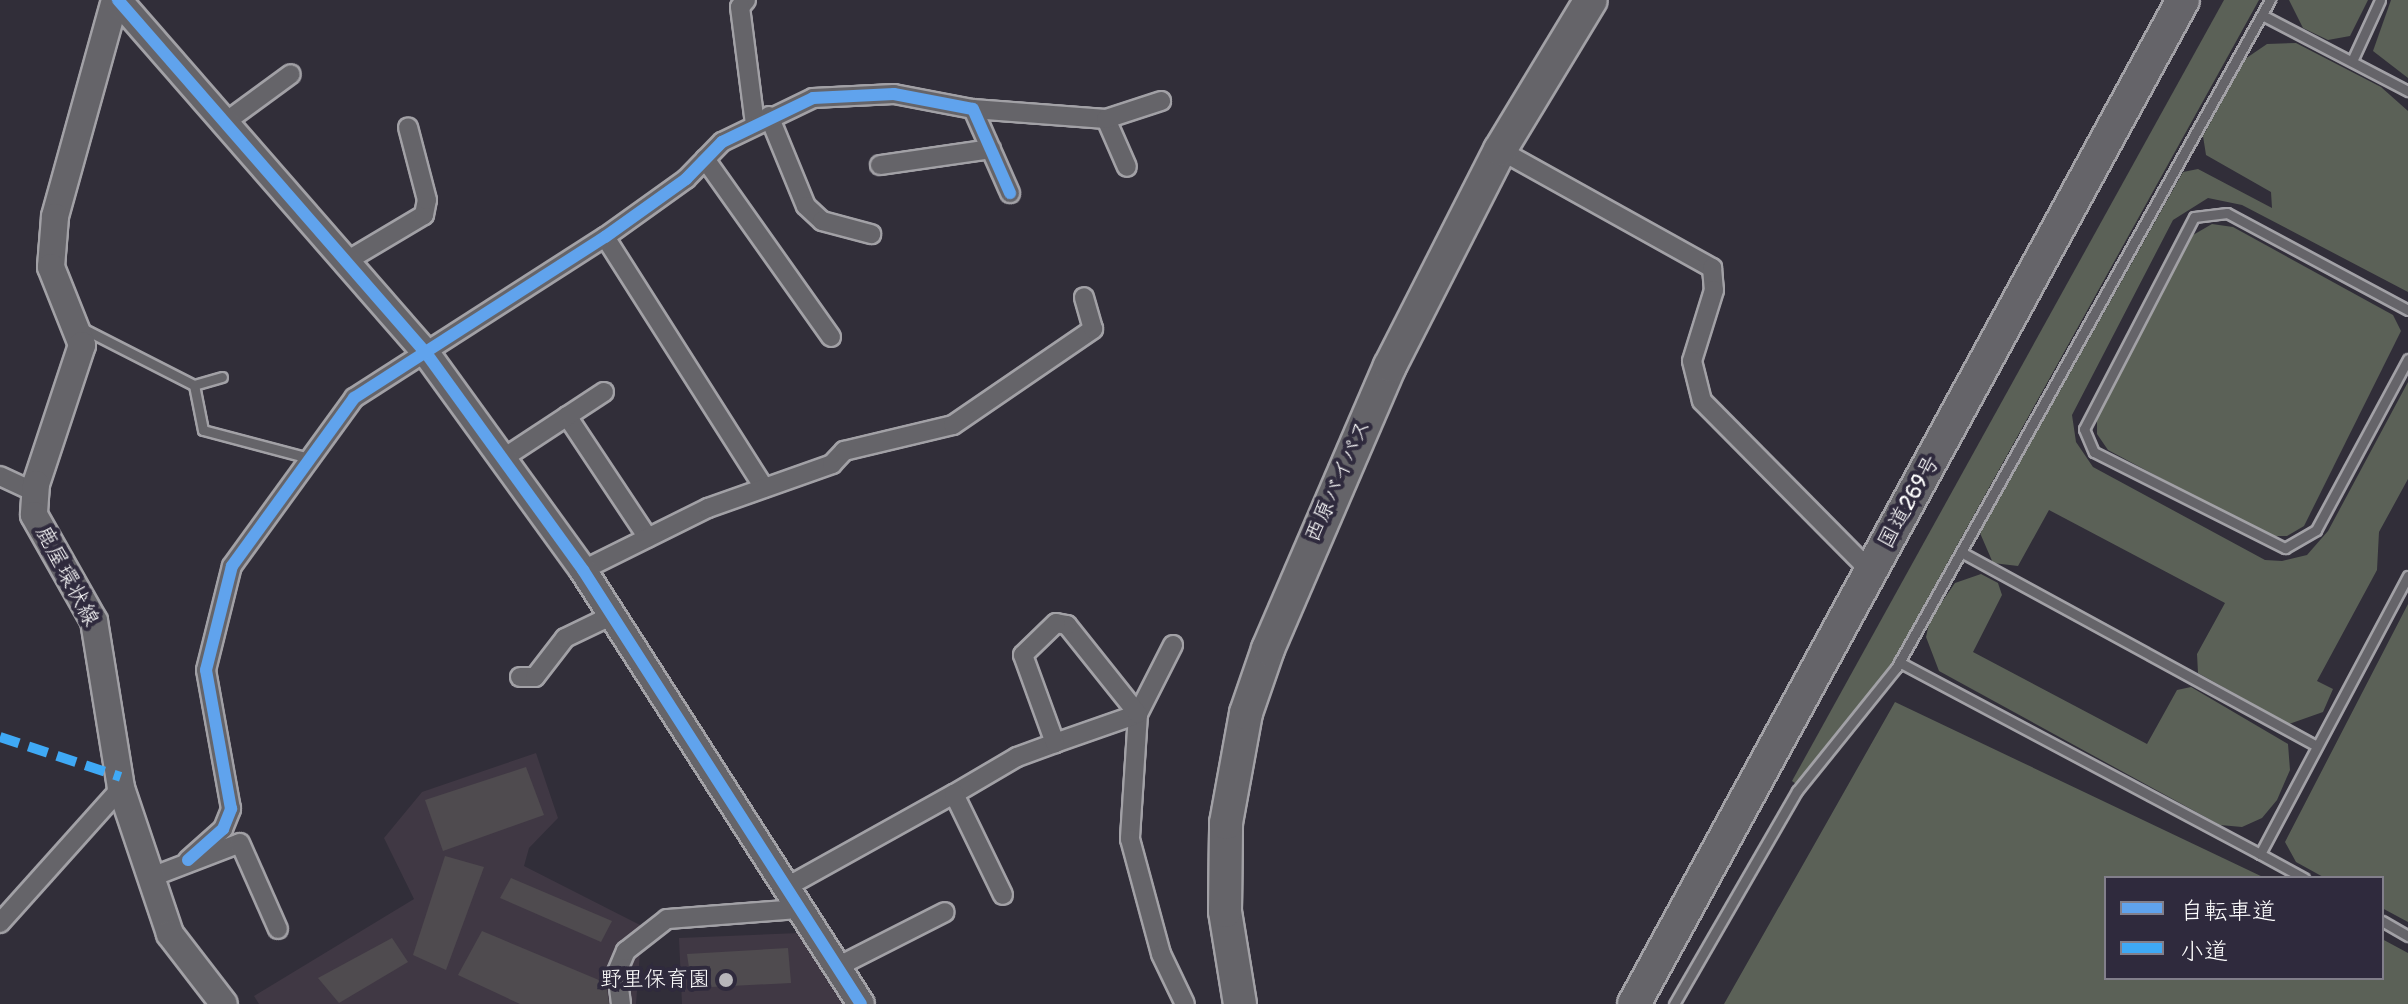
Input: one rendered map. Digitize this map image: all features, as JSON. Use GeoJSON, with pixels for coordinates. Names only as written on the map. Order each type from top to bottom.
{"type":"FeatureCollection","features":[{"type":"Feature","properties":{"kind":"highway","name":"西原バイパス"},"geometry":{"type":"LineString","coordinates":[[1240,1004],[1224,866],[1246,713],[1342,470],[1500,150],[1591,0]]}},
{"type":"Feature","properties":{"kind":"highway","name":"国道269号"},"geometry":{"type":"LineString","coordinates":[[1634,1004],[2183,0]]}},
{"type":"Feature","properties":{"kind":"street"},"geometry":{"type":"LineString","coordinates":[[746,0],[740,7],[762,120],[806,206],[822,221],[871,234]]}},
{"type":"Feature","properties":{"kind":"street"},"geometry":{"type":"LineString","coordinates":[[126,3],[350,259],[426,353],[583,570],[790,899],[861,1004]]}},
{"type":"Feature","properties":{"kind":"street","name":"鹿屋環状線"},"geometry":{"type":"LineString","coordinates":[[126,3],[55,217],[51,267],[79,326],[77,368],[36,493],[34,515],[94,621],[121,788],[170,934],[224,1004]]}},
{"type":"Feature","properties":{"kind":"street"},"geometry":{"type":"LineString","coordinates":[[227,121],[291,74]]}},
{"type":"Feature","properties":{"kind":"street"},"geometry":{"type":"LineString","coordinates":[[188,860],[223,829],[231,809],[206,670],[232,566],[354,398],[605,237],[705,159],[762,120],[813,98],[894,94],[973,109],[1106,119],[1161,101]]}},
{"type":"Feature","properties":{"kind":"street"},"geometry":{"type":"LineString","coordinates":[[973,109],[1010,193]]}},
{"type":"Feature","properties":{"kind":"street"},"geometry":{"type":"LineString","coordinates":[[1106,119],[1127,167]]}},
{"type":"Feature","properties":{"kind":"street"},"geometry":{"type":"LineString","coordinates":[[350,259],[424,215],[427,200],[408,127]]}},
{"type":"Feature","properties":{"kind":"street"},"geometry":{"type":"LineString","coordinates":[[880,165],[991,149]]}},
{"type":"Feature","properties":{"kind":"street"},"geometry":{"type":"LineString","coordinates":[[1500,150],[1712,268],[1714,290],[1692,361],[1702,401],[1871,572]]}},
{"type":"Feature","properties":{"kind":"street"},"geometry":{"type":"LineString","coordinates":[[705,159],[831,337]]}},
{"type":"Feature","properties":{"kind":"street"},"geometry":{"type":"LineString","coordinates":[[605,237],[764,488]]}},
{"type":"Feature","properties":{"kind":"street"},"geometry":{"type":"LineString","coordinates":[[583,570],[764,488],[832,464],[844,451],[953,425],[1093,329],[1084,297]]}},
{"type":"Feature","properties":{"kind":"street"},"geometry":{"type":"LineString","coordinates":[[502,459],[604,392]]}},
{"type":"Feature","properties":{"kind":"street"},"geometry":{"type":"LineString","coordinates":[[567,416],[648,538]]}},
{"type":"Feature","properties":{"kind":"street"},"geometry":{"type":"LineString","coordinates":[[0,476],[36,493]]}},
{"type":"Feature","properties":{"kind":"street"},"geometry":{"type":"LineString","coordinates":[[520,677],[535,677],[565,638],[611,616]]}},
{"type":"Feature","properties":{"kind":"street"},"geometry":{"type":"LineString","coordinates":[[1055,743],[1023,655],[1056,623],[1067,625],[1138,714]]}},
{"type":"Feature","properties":{"kind":"street"},"geometry":{"type":"LineString","coordinates":[[1173,645],[1138,714],[1135,869],[1185,1004]]}},
{"type":"Feature","properties":{"kind":"street"},"geometry":{"type":"LineString","coordinates":[[621,1004],[617,972],[626,951],[667,919],[790,899],[954,794],[1055,743],[1138,714]]}},
{"type":"Feature","properties":{"kind":"street"},"geometry":{"type":"LineString","coordinates":[[0,923],[121,788]]}},
{"type":"Feature","properties":{"kind":"street"},"geometry":{"type":"LineString","coordinates":[[954,794],[1003,895]]}},
{"type":"Feature","properties":{"kind":"street"},"geometry":{"type":"LineString","coordinates":[[149,878],[188,860],[240,843],[278,929]]}},
{"type":"Feature","properties":{"kind":"street"},"geometry":{"type":"LineString","coordinates":[[835,968],[945,912]]}},
{"type":"Feature","properties":{"kind":"lane"},"geometry":{"type":"LineString","coordinates":[[1674,1004],[1797,791],[1899,662],[2270,0]]}},
{"type":"Feature","properties":{"kind":"lane"},"geometry":{"type":"LineString","coordinates":[[2352,61],[2380,0]]}},
{"type":"Feature","properties":{"kind":"lane"},"geometry":{"type":"LineString","coordinates":[[2262,15],[2408,91]]}},
{"type":"Feature","properties":{"kind":"lane"},"geometry":{"type":"LineString","coordinates":[[2408,310],[2227,213],[2194,217],[2183,226],[2084,429],[2094,452],[2285,548],[2316,530],[2408,359]]}},
{"type":"Feature","properties":{"kind":"lane"},"geometry":{"type":"LineString","coordinates":[[79,326],[194,385],[222,377]]}},
{"type":"Feature","properties":{"kind":"lane"},"geometry":{"type":"LineString","coordinates":[[194,385],[203,430],[309,458]]}},
{"type":"Feature","properties":{"kind":"lane"},"geometry":{"type":"LineString","coordinates":[[1961,552],[2317,746]]}},
{"type":"Feature","properties":{"kind":"lane"},"geometry":{"type":"LineString","coordinates":[[2260,854],[2408,576]]}},
{"type":"Feature","properties":{"kind":"lane"},"geometry":{"type":"LineString","coordinates":[[1899,662],[2300,876]]}},
{"type":"Feature","properties":{"kind":"lane"},"geometry":{"type":"LineString","coordinates":[[2384,922],[2408,936]]}},
{"type":"Feature","properties":{"kind":"shaded area"},"geometry":{"type":"Polygon","coordinates":[[[2224,0],[2259,0],[1887,672],[1799,786],[1792,781],[2224,0]]]}},
{"type":"Feature","properties":{"kind":"shaded area"},"geometry":{"type":"Polygon","coordinates":[[[2289,0],[2368,0],[2350,36],[2328,40],[2303,28],[2289,0]]]}},
{"type":"Feature","properties":{"kind":"shaded area"},"geometry":{"type":"Polygon","coordinates":[[[2391,0],[2408,0],[2408,78],[2373,51],[2391,0]]]}},
{"type":"Feature","properties":{"kind":"shaded area"},"geometry":{"type":"Polygon","coordinates":[[[2296,43],[2381,87],[2408,111],[2408,292],[2242,205],[2208,198],[2173,220],[2072,415],[2076,442],[2093,467],[2265,560],[2282,561],[2307,555],[2328,531],[2408,382],[2408,479],[2379,532],[2377,570],[2317,681],[2333,689],[2323,712],[2289,724],[2198,673],[2197,654],[2225,603],[2049,510],[2018,566],[1993,563],[1980,533],[2183,172],[2198,169],[2272,208],[2271,192],[2206,155],[2203,136],[2245,59],[2267,44],[2296,43]]]}},
{"type":"Feature","properties":{"kind":"shaded area"},"geometry":{"type":"Polygon","coordinates":[[[2212,224],[2233,227],[2393,315],[2401,331],[2304,526],[2287,536],[2269,536],[2108,450],[2097,434],[2097,413],[2193,235],[2212,224]]]}},
{"type":"Feature","properties":{"kind":"shaded area"},"geometry":{"type":"Polygon","coordinates":[[[1981,574],[1998,583],[2002,595],[1973,652],[2147,744],[2177,690],[2191,687],[2288,744],[2290,770],[2277,800],[2262,818],[2242,827],[2220,825],[1939,671],[1926,637],[1930,619],[1955,583],[1981,574]]]}},
{"type":"Feature","properties":{"kind":"shaded area"},"geometry":{"type":"Polygon","coordinates":[[[2408,604],[2408,922],[2384,909],[2384,876],[2321,876],[2296,862],[2285,842],[2408,604]]]}},
{"type":"Feature","properties":{"kind":"shaded area"},"geometry":{"type":"Polygon","coordinates":[[[1895,702],[2261,876],[2104,876],[2104,980],[2384,980],[2384,940],[2408,953],[2408,1004],[1724,1004],[1895,702]]]}},
{"type":"Feature","properties":{"kind":"shaded area"},"geometry":{"type":"Polygon","coordinates":[[[536,753],[558,818],[529,848],[524,866],[642,926],[636,1004],[259,1004],[254,996],[414,899],[384,838],[422,792],[536,753]]]}},
{"type":"Feature","properties":{"kind":"shaded area"},"geometry":{"type":"Polygon","coordinates":[[[800,933],[844,1004],[682,1004],[679,938],[800,933]]]}},
{"type":"Feature","properties":{"kind":"building"},"geometry":{"type":"Polygon","coordinates":[[[526,767],[544,815],[443,851],[425,800],[526,767]]]}},
{"type":"Feature","properties":{"kind":"building"},"geometry":{"type":"Polygon","coordinates":[[[445,856],[484,867],[446,970],[413,955],[445,856]]]}},
{"type":"Feature","properties":{"kind":"building"},"geometry":{"type":"Polygon","coordinates":[[[511,878],[612,921],[601,942],[500,898],[511,878]]]}},
{"type":"Feature","properties":{"kind":"building"},"geometry":{"type":"Polygon","coordinates":[[[482,931],[606,983],[609,1004],[520,1004],[458,975],[482,931]]]}},
{"type":"Feature","properties":{"kind":"building"},"geometry":{"type":"Polygon","coordinates":[[[392,938],[408,962],[339,1003],[318,978],[392,938]]]}},
{"type":"Feature","properties":{"kind":"building"},"geometry":{"type":"Polygon","coordinates":[[[788,948],[791,983],[692,988],[687,954],[788,948]]]}},
{"type":"Feature","properties":{"kind":"marked path"},"geometry":{"type":"LineString","coordinates":[[0,737],[121,777]]}},
{"type":"Feature","properties":{"kind":"cycle path"},"geometry":{"type":"LineString","coordinates":[[118,0],[426,353],[583,570],[861,1004]]}},
{"type":"Feature","properties":{"kind":"cycle path"},"geometry":{"type":"LineString","coordinates":[[188,860],[223,829],[231,809],[206,670],[232,566],[354,398],[605,237],[686,179],[722,142],[813,98],[894,94],[973,109],[1010,193]]}},
{"type":"Feature","properties":{"kind":"place","name":"野里保育園"},"geometry":{"type":"Point","coordinates":[726,980]}}]}
